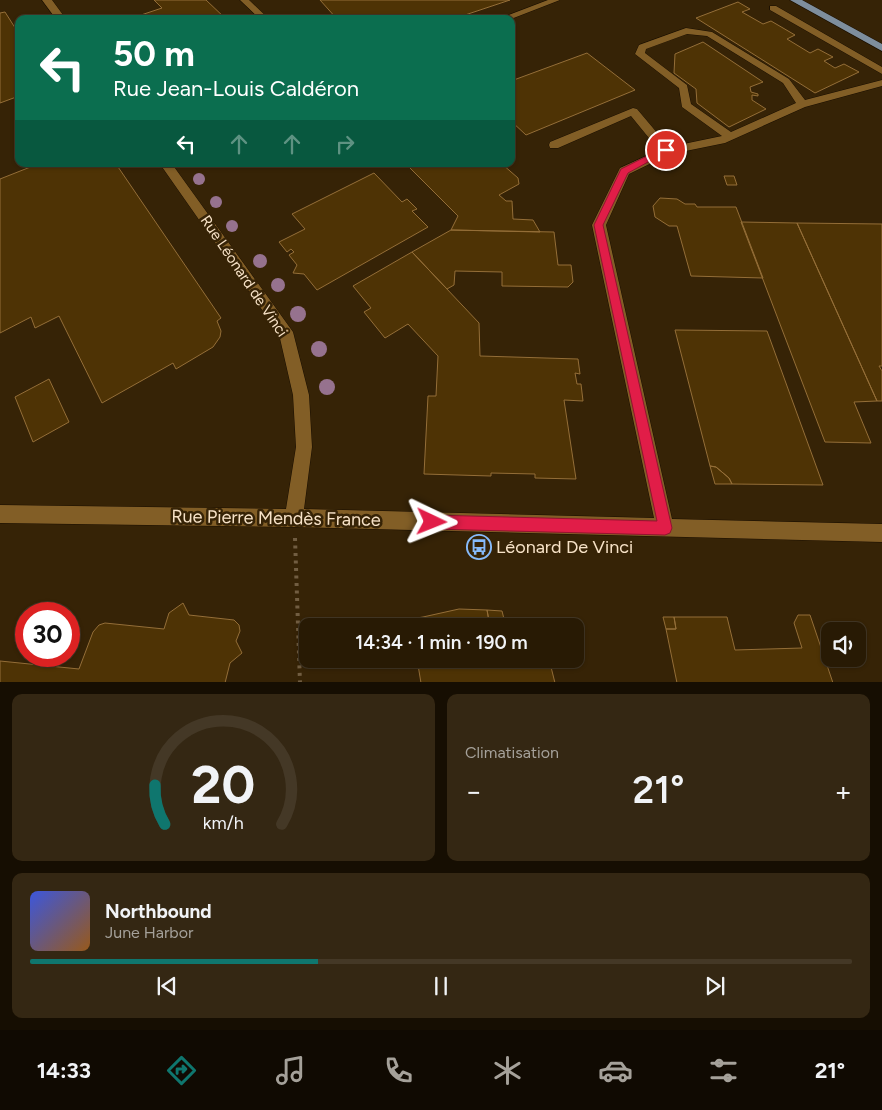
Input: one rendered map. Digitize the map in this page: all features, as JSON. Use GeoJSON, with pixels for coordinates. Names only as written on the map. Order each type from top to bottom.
{"type":"FeatureCollection","features":[{"type":"Feature","properties":{"kind":"main road"},"geometry":{"type":"LineString","coordinates":[[795,0],[882,48]]}},
{"type":"Feature","properties":{"kind":"street"},"geometry":{"type":"LineString","coordinates":[[47,0],[58,15]]}},
{"type":"Feature","properties":{"kind":"street"},"geometry":{"type":"LineString","coordinates":[[665,528],[598,225],[624,171],[666,150]]}},
{"type":"Feature","properties":{"kind":"street","name":"Rue Léonard de Vinci"},"geometry":{"type":"LineString","coordinates":[[168,167],[286,332],[301,395],[304,447],[294,518]]}},
{"type":"Feature","properties":{"kind":"street","name":"Rue Pierre Mendès France"},"geometry":{"type":"LineString","coordinates":[[0,514],[294,518],[882,533]]}},
{"type":"Feature","properties":{"kind":"lane"},"geometry":{"type":"LineString","coordinates":[[244,0],[261,15]]}},
{"type":"Feature","properties":{"kind":"lane"},"geometry":{"type":"LineString","coordinates":[[513,15],[556,0]]}},
{"type":"Feature","properties":{"kind":"lane"},"geometry":{"type":"LineString","coordinates":[[773,8],[882,71]]}},
{"type":"Feature","properties":{"kind":"lane"},"geometry":{"type":"LineString","coordinates":[[730,137],[686,105],[684,87],[640,54],[642,47],[686,31],[709,34],[786,81],[802,104]]}},
{"type":"Feature","properties":{"kind":"lane"},"geometry":{"type":"LineString","coordinates":[[554,145],[632,111],[666,150],[721,141],[802,104],[829,99],[853,90],[882,83]]}},
{"type":"Feature","properties":{"kind":"path"},"geometry":{"type":"LineString","coordinates":[[294,518],[300,682]]}},
{"type":"Feature","properties":{"kind":"building"},"geometry":{"type":"Polygon","coordinates":[[[154,0],[206,0],[222,15],[141,15],[162,8],[154,0]]]}},
{"type":"Feature","properties":{"kind":"building"},"geometry":{"type":"Polygon","coordinates":[[[320,0],[510,0],[465,15],[333,15],[320,0]]]}},
{"type":"Feature","properties":{"kind":"building"},"geometry":{"type":"Polygon","coordinates":[[[738,2],[750,9],[742,12],[763,24],[771,21],[795,35],[787,39],[810,53],[818,49],[833,57],[824,61],[835,68],[844,64],[859,72],[815,93],[696,18],[738,2]]]}},
{"type":"Feature","properties":{"kind":"building"},"geometry":{"type":"Polygon","coordinates":[[[5,12],[15,28],[15,97],[0,103],[0,13],[5,12]]]}},
{"type":"Feature","properties":{"kind":"building"},"geometry":{"type":"Polygon","coordinates":[[[703,42],[763,82],[750,87],[751,92],[758,94],[758,96],[752,95],[752,100],[766,109],[729,127],[697,103],[696,89],[674,73],[675,54],[703,42]]]}},
{"type":"Feature","properties":{"kind":"building"},"geometry":{"type":"Polygon","coordinates":[[[587,53],[635,90],[526,135],[515,125],[515,80],[587,53]]]}},
{"type":"Feature","properties":{"kind":"building"},"geometry":{"type":"Polygon","coordinates":[[[30,167],[118,167],[221,318],[217,321],[221,331],[220,337],[213,347],[176,369],[173,363],[102,403],[59,316],[35,328],[31,317],[0,333],[0,179],[30,167]]]}},
{"type":"Feature","properties":{"kind":"building"},"geometry":{"type":"Polygon","coordinates":[[[409,167],[505,167],[518,178],[519,184],[499,195],[506,201],[512,201],[513,219],[533,220],[540,232],[451,230],[458,216],[409,167]]]}},
{"type":"Feature","properties":{"kind":"building"},"geometry":{"type":"Polygon","coordinates":[[[374,173],[402,202],[407,199],[417,209],[412,211],[428,227],[317,290],[304,274],[293,273],[297,265],[289,255],[294,252],[291,249],[287,252],[279,242],[305,229],[292,214],[374,173]]]}},
{"type":"Feature","properties":{"kind":"building"},"geometry":{"type":"Polygon","coordinates":[[[724,176],[734,176],[737,185],[727,185],[724,176]]]}},
{"type":"Feature","properties":{"kind":"building"},"geometry":{"type":"Polygon","coordinates":[[[660,198],[677,199],[685,204],[695,204],[697,207],[736,207],[763,278],[691,276],[677,226],[669,226],[655,217],[653,206],[660,198]]]}},
{"type":"Feature","properties":{"kind":"building"},"geometry":{"type":"Polygon","coordinates":[[[741,222],[797,223],[877,401],[854,402],[871,443],[825,442],[741,222]]]}},
{"type":"Feature","properties":{"kind":"building"},"geometry":{"type":"Polygon","coordinates":[[[797,223],[882,224],[882,366],[879,366],[882,371],[882,401],[877,401],[797,223]]]}},
{"type":"Feature","properties":{"kind":"building"},"geometry":{"type":"Polygon","coordinates":[[[451,230],[554,232],[558,265],[571,265],[573,282],[568,287],[502,286],[502,272],[455,271],[454,285],[447,289],[412,252],[451,230]]]}},
{"type":"Feature","properties":{"kind":"building"},"geometry":{"type":"Polygon","coordinates":[[[412,252],[479,323],[480,356],[578,359],[580,374],[575,373],[577,384],[581,384],[583,401],[564,400],[576,479],[535,478],[535,474],[491,473],[491,476],[424,474],[428,396],[436,396],[438,356],[408,324],[385,338],[364,312],[371,308],[353,286],[412,252]]]}},
{"type":"Feature","properties":{"kind":"building"},"geometry":{"type":"Polygon","coordinates":[[[675,330],[767,331],[823,485],[732,484],[729,478],[716,467],[710,466],[675,330]]]}},
{"type":"Feature","properties":{"kind":"building"},"geometry":{"type":"Polygon","coordinates":[[[49,379],[69,422],[33,442],[15,397],[49,379]]]}},
{"type":"Feature","properties":{"kind":"building"},"geometry":{"type":"Polygon","coordinates":[[[710,466],[716,467],[729,478],[732,484],[715,484],[710,466]]]}},
{"type":"Feature","properties":{"kind":"building"},"geometry":{"type":"Polygon","coordinates":[[[183,603],[189,615],[234,620],[239,625],[240,631],[236,641],[242,653],[230,663],[225,682],[0,682],[0,661],[15,663],[15,667],[79,669],[93,632],[99,625],[105,623],[164,629],[169,613],[183,603]]]}},
{"type":"Feature","properties":{"kind":"building"},"geometry":{"type":"Polygon","coordinates":[[[459,609],[487,610],[488,618],[423,618],[459,609]]]}},
{"type":"Feature","properties":{"kind":"building"},"geometry":{"type":"Polygon","coordinates":[[[487,610],[502,611],[504,618],[488,618],[487,610]]]}},
{"type":"Feature","properties":{"kind":"building"},"geometry":{"type":"Polygon","coordinates":[[[798,615],[810,615],[821,648],[821,667],[828,667],[833,682],[677,682],[666,629],[676,629],[674,617],[727,617],[735,650],[802,648],[794,623],[798,615]]]}},
{"type":"Feature","properties":{"kind":"building"},"geometry":{"type":"Polygon","coordinates":[[[663,617],[674,617],[676,629],[666,629],[663,617]]]}},
{"type":"Feature","properties":{"kind":"building"},"geometry":{"type":"Polygon","coordinates":[[[418,668],[551,668],[555,682],[421,682],[418,668]]]}},
{"type":"Feature","properties":{"kind":"place","name":"Léonard De Vinci"},"geometry":{"type":"Point","coordinates":[479,547]}},
{"type":"Feature","properties":{"kind":"route"},"geometry":{"type":"LineString","coordinates":[[432,522],[665,528],[598,225],[624,171],[666,150]]}}]}
